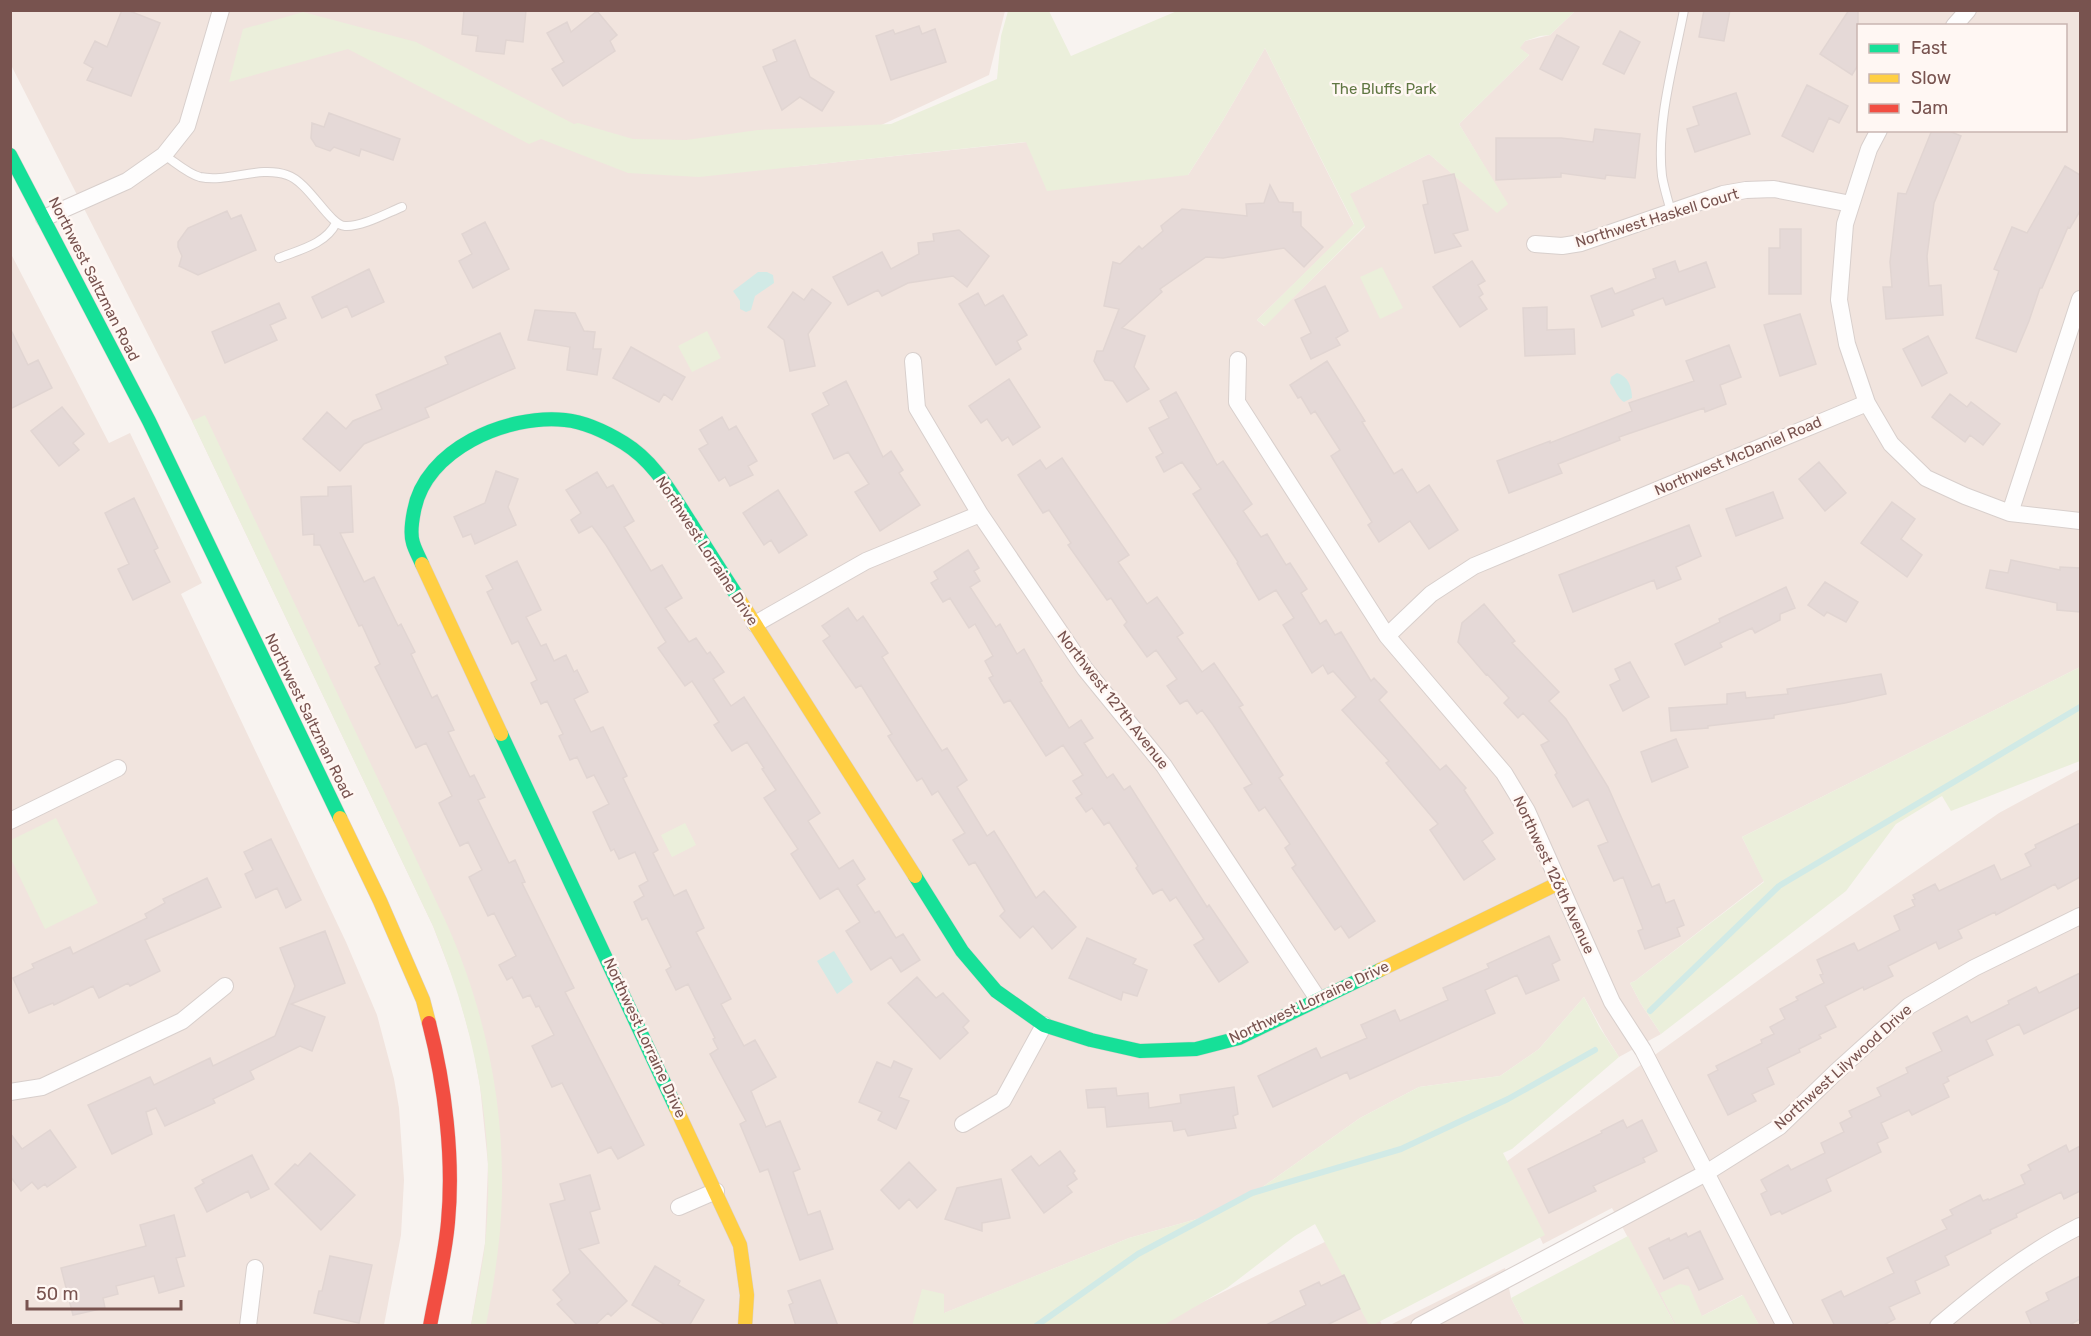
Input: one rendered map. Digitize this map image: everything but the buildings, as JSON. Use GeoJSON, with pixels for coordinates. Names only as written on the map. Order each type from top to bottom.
{"type":"FeatureCollection","features":[{"type":"Feature","properties":{"kind":"street"},"geometry":{"type":"LineString","coordinates":[[44,218],[127,181],[164,155],[187,126],[221,10]]}},
{"type":"Feature","properties":{"kind":"street"},"geometry":{"type":"LineString","coordinates":[[1956,24],[1968,10]]}},
{"type":"Feature","properties":{"kind":"street"},"geometry":{"type":"LineString","coordinates":[[1878,132],[1869,149],[1845,224],[1839,300],[1847,344],[1867,403],[1891,444],[1926,478],[2010,513],[2080,521]]}},
{"type":"Feature","properties":{"kind":"street","name":"Northwest Saltzman Road"},"geometry":{"type":"LineString","coordinates":[[10,155],[149,421],[380,902],[423,999],[436,1050],[449,1141],[448,1222],[430,1326]]}},
{"type":"Feature","properties":{"kind":"street","name":"Northwest Haskell Court"},"geometry":{"type":"LineString","coordinates":[[1535,244],[1562,246],[1581,243],[1724,194],[1746,190],[1774,189],[1851,204]]}},
{"type":"Feature","properties":{"kind":"street"},"geometry":{"type":"LineString","coordinates":[[2010,513],[2080,299]]}},
{"type":"Feature","properties":{"kind":"street","name":"Northwest 126th Avenue"},"geometry":{"type":"LineString","coordinates":[[1238,360],[1237,402],[1387,636],[1504,773],[1527,811],[1612,1002],[1643,1050],[1785,1326]]}},
{"type":"Feature","properties":{"kind":"street","name":"Northwest 127th Avenue"},"geometry":{"type":"LineString","coordinates":[[913,361],[917,408],[980,514],[1085,669],[1164,766],[1318,999]]}},
{"type":"Feature","properties":{"kind":"street","name":"Northwest McDaniel Road"},"geometry":{"type":"LineString","coordinates":[[1387,636],[1431,594],[1474,566],[1867,403]]}},
{"type":"Feature","properties":{"kind":"street","name":"Northwest Lorraine Drive"},"geometry":{"type":"LineString","coordinates":[[745,1326],[748,1287],[740,1245],[412,542],[411,520],[416,501],[426,479],[439,463],[457,450],[505,427],[537,420],[566,420],[596,428],[641,454],[657,473],[755,624],[962,951],[996,991],[1044,1025],[1090,1040],[1140,1051],[1196,1049],[1239,1038],[1559,883]]}},
{"type":"Feature","properties":{"kind":"street"},"geometry":{"type":"LineString","coordinates":[[755,624],[866,561],[980,514]]}},
{"type":"Feature","properties":{"kind":"street"},"geometry":{"type":"LineString","coordinates":[[10,821],[118,768]]}},
{"type":"Feature","properties":{"kind":"street","name":"Northwest Lilywood Drive"},"geometry":{"type":"LineString","coordinates":[[1419,1326],[1706,1173],[1779,1126],[1909,1006],[1974,968],[2080,916]]}},
{"type":"Feature","properties":{"kind":"street"},"geometry":{"type":"LineString","coordinates":[[10,1092],[42,1087],[182,1022],[225,986]]}},
{"type":"Feature","properties":{"kind":"street"},"geometry":{"type":"LineString","coordinates":[[963,1124],[1002,1100],[1044,1025]]}},
{"type":"Feature","properties":{"kind":"street"},"geometry":{"type":"LineString","coordinates":[[679,1207],[716,1191]]}},
{"type":"Feature","properties":{"kind":"street"},"geometry":{"type":"LineString","coordinates":[[1938,1326],[1987,1285],[2052,1240],[2080,1226]]}},
{"type":"Feature","properties":{"kind":"street"},"geometry":{"type":"LineString","coordinates":[[248,1326],[255,1268]]}},
{"type":"Feature","properties":{"kind":"lane"},"geometry":{"type":"LineString","coordinates":[[1671,212],[1662,178],[1661,155],[1664,119],[1684,10]]}},
{"type":"Feature","properties":{"kind":"lane"},"geometry":{"type":"LineString","coordinates":[[164,155],[198,176],[217,178],[266,172],[287,175],[305,186],[336,223],[345,226],[370,220],[402,207]]}},
{"type":"Feature","properties":{"kind":"lane"},"geometry":{"type":"LineString","coordinates":[[279,258],[324,238],[332,231],[336,223]]}},
{"type":"Feature","properties":{"kind":"shaded area"},"geometry":{"type":"Polygon","coordinates":[[[11,11],[1005,11],[989,75],[791,167],[1027,142],[1188,175],[1265,48],[1354,225],[1257,320],[1264,326],[1365,227],[1349,194],[1429,154],[1497,212],[1507,204],[1459,124],[1529,55],[1519,48],[1525,41],[1550,35],[1575,11],[2080,11],[2080,667],[1742,837],[1764,881],[1630,983],[1661,1034],[1619,1057],[1584,997],[1539,1049],[1500,1076],[1419,1087],[1360,1118],[1261,1188],[1204,1217],[1129,1238],[915,1325],[471,1325],[485,1243],[488,1164],[480,1086],[473,1047],[456,986],[433,926],[192,421],[11,65],[11,11]]]}},
{"type":"Feature","properties":{"kind":"shaded area"},"geometry":{"type":"Polygon","coordinates":[[[10,252],[109,443],[130,433],[202,583],[181,594],[346,942],[377,1015],[394,1079],[399,1108],[404,1180],[401,1235],[384,1325],[11,1325],[10,252]]]}},
{"type":"Feature","properties":{"kind":"shaded area"},"geometry":{"type":"Polygon","coordinates":[[[2080,769],[2080,1325],[1759,1325],[1742,1295],[1685,1325],[1675,1325],[1612,1208],[1543,1244],[1506,1162],[1770,972],[1999,813],[2080,769]]]}},
{"type":"Feature","properties":{"kind":"shaded area"},"geometry":{"type":"Polygon","coordinates":[[[1339,1235],[1382,1325],[1154,1326],[1339,1235]]]}},
{"type":"Feature","properties":{"kind":"shaded area"},"geometry":{"type":"Polygon","coordinates":[[[1505,1268],[1511,1298],[1525,1325],[1388,1326],[1505,1268]]]}},
{"type":"Feature","properties":{"kind":"green space","name":"The Bluffs Park"},"geometry":{"type":"Polygon","coordinates":[[[1008,11],[1049,11],[1071,56],[1177,11],[1575,11],[1550,35],[1525,41],[1520,48],[1529,55],[1459,124],[1508,204],[1497,213],[1429,154],[1350,194],[1365,226],[1265,326],[1257,320],[1354,224],[1265,48],[1188,175],[1047,191],[1026,142],[699,177],[628,173],[541,139],[529,144],[348,49],[229,82],[243,29],[303,12],[416,42],[574,124],[578,123],[633,139],[686,140],[758,130],[891,124],[997,79],[1001,36],[1008,11]]]}},
{"type":"Feature","properties":{"kind":"green space"},"geometry":{"type":"Polygon","coordinates":[[[1382,267],[1403,308],[1380,319],[1360,277],[1382,267]]]}},
{"type":"Feature","properties":{"kind":"green space"},"geometry":{"type":"Polygon","coordinates":[[[707,331],[721,358],[692,372],[678,346],[707,331]]]}},
{"type":"Feature","properties":{"kind":"green space"},"geometry":{"type":"Polygon","coordinates":[[[205,415],[445,920],[473,994],[492,1072],[501,1151],[500,1231],[486,1325],[471,1325],[485,1244],[488,1162],[479,1082],[461,1003],[433,926],[192,421],[205,415]]]}},
{"type":"Feature","properties":{"kind":"green space"},"geometry":{"type":"Polygon","coordinates":[[[2080,667],[2080,761],[1951,811],[1942,796],[1896,824],[1846,891],[1661,1034],[1630,983],[1764,882],[1742,837],[2080,667]]]}},
{"type":"Feature","properties":{"kind":"green space"},"geometry":{"type":"Polygon","coordinates":[[[56,818],[98,903],[45,929],[11,859],[11,840],[56,818]]]}},
{"type":"Feature","properties":{"kind":"green space"},"geometry":{"type":"Polygon","coordinates":[[[685,823],[696,845],[672,857],[661,835],[685,823]]]}},
{"type":"Feature","properties":{"kind":"green space"},"geometry":{"type":"Polygon","coordinates":[[[1584,997],[1619,1057],[1512,1149],[1503,1153],[1545,1235],[1373,1325],[1369,1325],[1315,1224],[1295,1236],[1227,1288],[1164,1325],[912,1326],[922,1289],[944,1294],[944,1313],[1129,1238],[1204,1217],[1261,1188],[1360,1118],[1419,1087],[1500,1076],[1539,1049],[1584,997]]]}},
{"type":"Feature","properties":{"kind":"green space"},"geometry":{"type":"Polygon","coordinates":[[[1628,1236],[1675,1325],[1525,1325],[1511,1298],[1628,1236]]]}},
{"type":"Feature","properties":{"kind":"green space"},"geometry":{"type":"Polygon","coordinates":[[[1680,1284],[1689,1286],[1702,1316],[1743,1295],[1759,1325],[1676,1325],[1660,1293],[1680,1284]]]}},
{"type":"Feature","properties":{"kind":"water"},"geometry":{"type":"Polygon","coordinates":[[[758,272],[773,275],[774,283],[755,296],[751,310],[746,312],[740,309],[740,301],[733,291],[758,272]]]}},
{"type":"Feature","properties":{"kind":"water"},"geometry":{"type":"Polygon","coordinates":[[[1617,373],[1627,379],[1631,390],[1632,398],[1624,402],[1610,383],[1611,377],[1617,373]]]}},
{"type":"Feature","properties":{"kind":"water"},"geometry":{"type":"Polygon","coordinates":[[[834,951],[853,982],[837,994],[817,961],[834,951]]]}},
{"type":"Feature","properties":{"kind":"waterway"},"geometry":{"type":"LineString","coordinates":[[1650,1011],[1779,886],[2080,707]]}},
{"type":"Feature","properties":{"kind":"waterway"},"geometry":{"type":"LineString","coordinates":[[1036,1326],[1138,1254],[1252,1193],[1401,1149],[1508,1099],[1595,1050]]}},
{"type":"Feature","properties":{"kind":"traffic: fast"},"geometry":{"type":"LineString","coordinates":[[10,155],[149,421],[340,818]]}},
{"type":"Feature","properties":{"kind":"traffic: fast"},"geometry":{"type":"LineString","coordinates":[[422,564],[412,539],[412,523],[421,489],[434,470],[451,453],[495,430],[518,423],[565,420],[603,431],[645,459],[669,489],[739,599]]}},
{"type":"Feature","properties":{"kind":"traffic: fast"},"geometry":{"type":"LineString","coordinates":[[501,734],[676,1108]]}},
{"type":"Feature","properties":{"kind":"traffic: fast"},"geometry":{"type":"LineString","coordinates":[[915,876],[962,951],[996,991],[1044,1025],[1091,1040],[1140,1051],[1196,1049],[1239,1038],[1380,970]]}},
{"type":"Feature","properties":{"kind":"traffic: slow"},"geometry":{"type":"LineString","coordinates":[[422,564],[501,734]]}},
{"type":"Feature","properties":{"kind":"traffic: slow"},"geometry":{"type":"LineString","coordinates":[[739,599],[915,876]]}},
{"type":"Feature","properties":{"kind":"traffic: slow"},"geometry":{"type":"LineString","coordinates":[[340,818],[380,901],[423,1000],[429,1023]]}},
{"type":"Feature","properties":{"kind":"traffic: slow"},"geometry":{"type":"LineString","coordinates":[[1380,970],[1559,883]]}},
{"type":"Feature","properties":{"kind":"traffic: slow"},"geometry":{"type":"LineString","coordinates":[[676,1108],[740,1245],[747,1295],[745,1326]]}},
{"type":"Feature","properties":{"kind":"traffic: jam"},"geometry":{"type":"LineString","coordinates":[[429,1023],[444,1097],[450,1173],[447,1235],[430,1326]]}}]}
